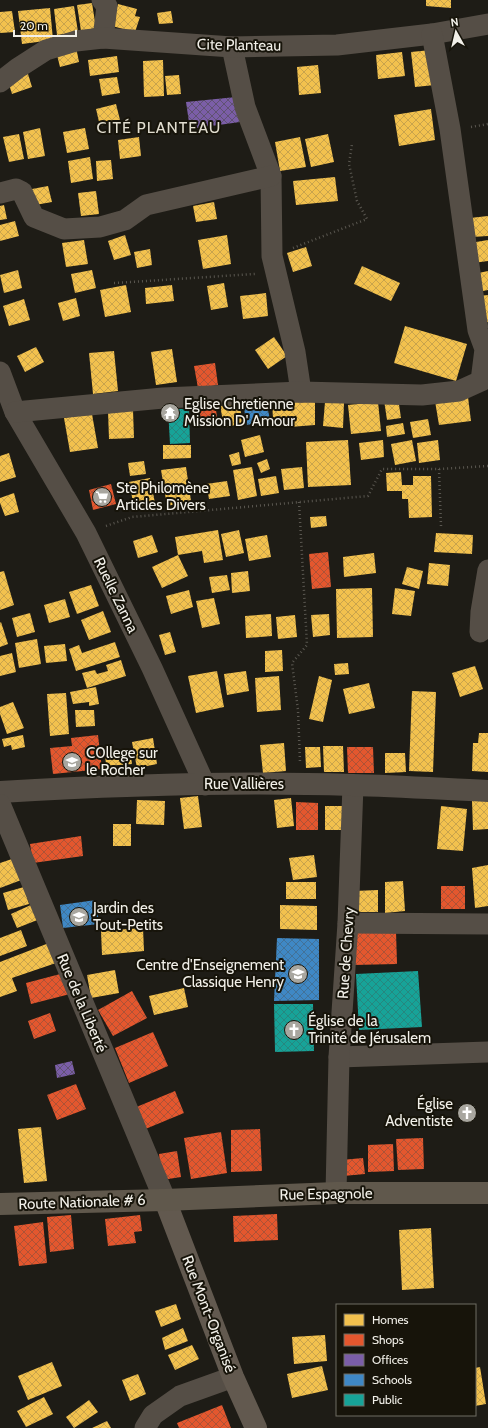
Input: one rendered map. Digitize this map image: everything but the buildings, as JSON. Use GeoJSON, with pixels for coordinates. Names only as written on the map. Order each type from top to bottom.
{"type":"FeatureCollection","features":[{"type":"Feature","properties":{"kind":"main road","name":"Rue Espagnole"},"geometry":{"type":"LineString","coordinates":[[165,1200],[336,1193],[488,1193]]}},
{"type":"Feature","properties":{"kind":"main road","name":"Route Nationale # 6"},"geometry":{"type":"LineString","coordinates":[[0,1204],[165,1200]]}},
{"type":"Feature","properties":{"kind":"main road","name":"Rue Mont-Organisé"},"geometry":{"type":"LineString","coordinates":[[165,1200],[233,1377],[256,1428]]}},
{"type":"Feature","properties":{"kind":"street"},"geometry":{"type":"LineString","coordinates":[[103,38],[108,2]]}},
{"type":"Feature","properties":{"kind":"street","name":"Cite Planteau"},"geometry":{"type":"LineString","coordinates":[[0,82],[18,68],[46,50],[76,41],[103,38],[232,47],[337,45],[432,34],[488,24]]}},
{"type":"Feature","properties":{"kind":"street"},"geometry":{"type":"LineString","coordinates":[[15,412],[163,398],[301,392],[422,395],[481,390],[485,349],[478,330],[450,129],[432,34]]}},
{"type":"Feature","properties":{"kind":"street"},"geometry":{"type":"LineString","coordinates":[[232,47],[245,107],[271,176],[274,264],[295,352],[301,392]]}},
{"type":"Feature","properties":{"kind":"street"},"geometry":{"type":"LineString","coordinates":[[0,193],[16,189],[22,192],[34,217],[64,229],[100,227],[125,220],[146,205],[271,176]]}},
{"type":"Feature","properties":{"kind":"street","name":"Ruelle Zanna"},"geometry":{"type":"LineString","coordinates":[[0,372],[15,412],[86,532],[152,668],[205,784]]}},
{"type":"Feature","properties":{"kind":"street"},"geometry":{"type":"LineString","coordinates":[[480,632],[481,612],[488,570]]}},
{"type":"Feature","properties":{"kind":"street","name":"Rue Vallières"},"geometry":{"type":"LineString","coordinates":[[0,792],[205,784],[353,785],[488,791]]}},
{"type":"Feature","properties":{"kind":"street","name":"Rue de Chevry"},"geometry":{"type":"LineString","coordinates":[[336,1193],[339,1057],[348,923],[353,785]]}},
{"type":"Feature","properties":{"kind":"street","name":"Rue de la Liberté"},"geometry":{"type":"LineString","coordinates":[[0,806],[165,1200]]}},
{"type":"Feature","properties":{"kind":"street"},"geometry":{"type":"LineString","coordinates":[[348,923],[488,924]]}},
{"type":"Feature","properties":{"kind":"street"},"geometry":{"type":"LineString","coordinates":[[339,1057],[488,1052]]}},
{"type":"Feature","properties":{"kind":"street"},"geometry":{"type":"LineString","coordinates":[[145,1428],[153,1416],[180,1396],[233,1377]]}},
{"type":"Feature","properties":{"kind":"path"},"geometry":{"type":"LineString","coordinates":[[114,283],[274,264],[367,219],[357,201],[349,164],[352,144]]}},
{"type":"Feature","properties":{"kind":"path"},"geometry":{"type":"LineString","coordinates":[[86,532],[132,517],[368,496],[382,469],[439,469],[488,466]]}},
{"type":"Feature","properties":{"kind":"path"},"geometry":{"type":"LineString","coordinates":[[439,469],[441,526]]}},
{"type":"Feature","properties":{"kind":"path"},"geometry":{"type":"LineString","coordinates":[[299,502],[307,645],[292,662],[298,710],[301,784]]}},
{"type":"Feature","properties":{"kind":"place","name":"Eglise Chretienne Mission D' Amour"},"geometry":{"type":"Point","coordinates":[170,413]}},
{"type":"Feature","properties":{"kind":"place","name":"Ste Philomène Articles Divers"},"geometry":{"type":"Point","coordinates":[102,497]}},
{"type":"Feature","properties":{"kind":"place","name":"C0llege sur le Rocher"},"geometry":{"type":"Point","coordinates":[72,762]}},
{"type":"Feature","properties":{"kind":"place","name":"Jardin des Tout-Petits"},"geometry":{"type":"Point","coordinates":[79,917]}},
{"type":"Feature","properties":{"kind":"place","name":"Centre d'Enseignement Classique Henry"},"geometry":{"type":"Point","coordinates":[298,974]}},
{"type":"Feature","properties":{"kind":"place","name":"Église de la Trinité de Jérusalem"},"geometry":{"type":"Point","coordinates":[294,1030]}},
{"type":"Feature","properties":{"kind":"place","name":"Église Adventiste"},"geometry":{"type":"Point","coordinates":[467,1113]}},
{"type":"Feature","properties":{"kind":"district","name":"CITÉ PLANTEAU"},"geometry":{"type":"Point","coordinates":[159,127]}}]}
